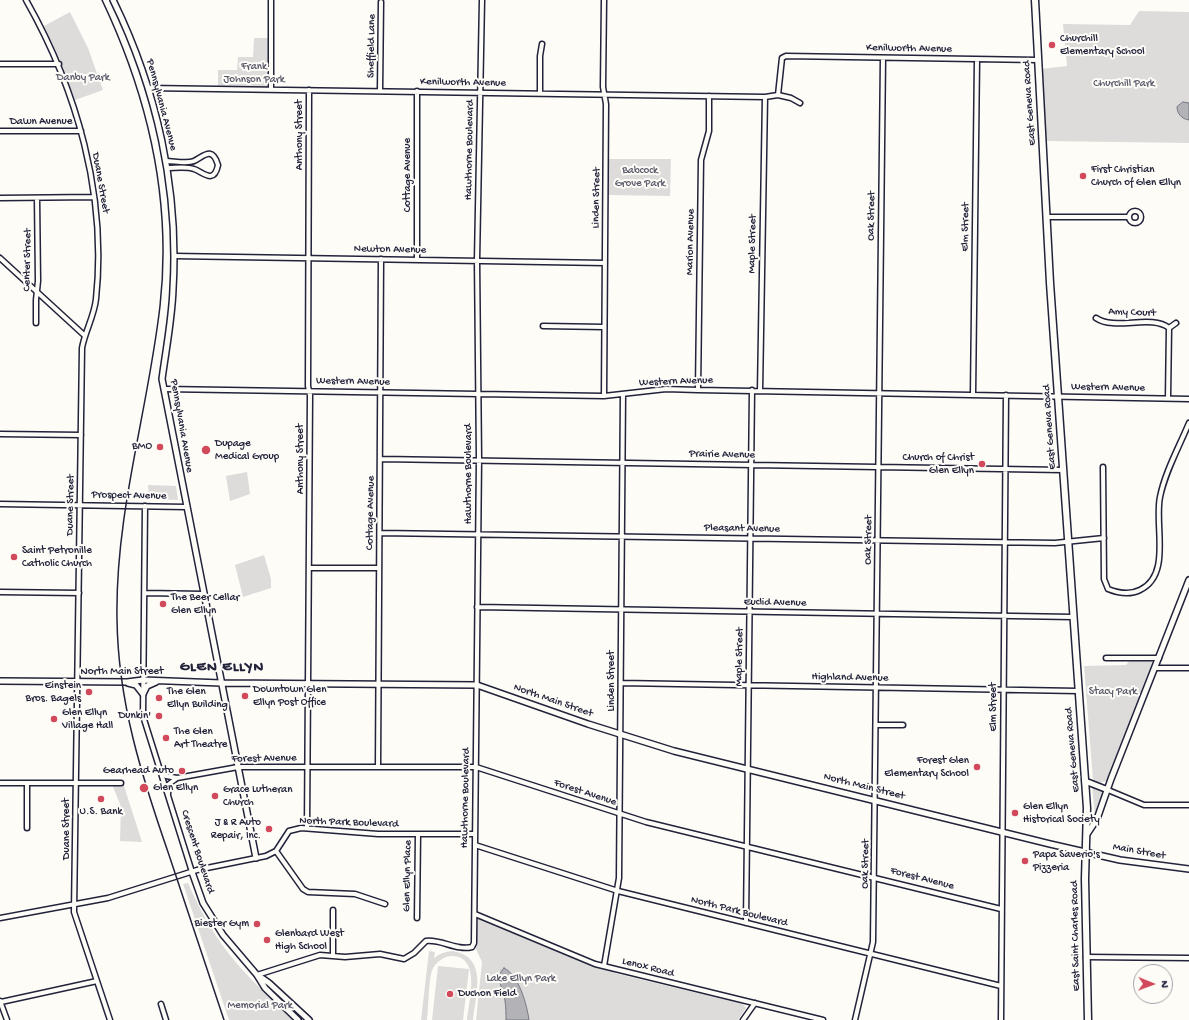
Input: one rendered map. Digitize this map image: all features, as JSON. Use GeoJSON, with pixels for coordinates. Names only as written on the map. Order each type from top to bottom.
{"type":"FeatureCollection","features":[{"type":"Feature","properties":{"kind":"main road","name":"East Geneva Road"},"geometry":{"type":"LineString","coordinates":[[1034,0],[1058,396],[1085,781],[1087,834],[1086,852]]}},
{"type":"Feature","properties":{"kind":"main road","name":"East Saint Charles Road"},"geometry":{"type":"LineString","coordinates":[[1086,852],[1086,957],[1088,1020]]}},
{"type":"Feature","properties":{"kind":"street","name":"Duane Street"},"geometry":{"type":"LineString","coordinates":[[26,0],[59,64],[81,131],[94,197],[98,237],[96,299],[93,316],[84,335],[81,435],[74,912],[110,1020]]}},
{"type":"Feature","properties":{"kind":"street","name":"Pennsylvania Avenue"},"geometry":{"type":"LineString","coordinates":[[113,0],[136,51],[158,123],[166,161],[173,216],[174,256],[171,321],[162,379],[256,858]]}},
{"type":"Feature","properties":{"kind":"street"},"geometry":{"type":"LineString","coordinates":[[271,0],[271,90]]}},
{"type":"Feature","properties":{"kind":"street","name":"Hawthorne Boulevard"},"geometry":{"type":"LineString","coordinates":[[333,955],[354,956],[380,954],[404,959],[414,953],[422,943],[431,940],[465,948],[472,948],[474,943],[479,459],[477,260],[479,92],[482,0]]}},
{"type":"Feature","properties":{"kind":"street","name":"Linden Street"},"geometry":{"type":"LineString","coordinates":[[604,0],[604,95],[606,104],[604,396]]}},
{"type":"Feature","properties":{"kind":"street","name":"Sheffield Lane"},"geometry":{"type":"LineString","coordinates":[[380,91],[381,2]]}},
{"type":"Feature","properties":{"kind":"street"},"geometry":{"type":"LineString","coordinates":[[540,93],[540,56],[542,44]]}},
{"type":"Feature","properties":{"kind":"street","name":"Kenilworth Avenue"},"geometry":{"type":"LineString","coordinates":[[148,88],[765,97],[778,95],[782,58],[786,56],[1037,60]]}},
{"type":"Feature","properties":{"kind":"street","name":"Oak Street"},"geometry":{"type":"LineString","coordinates":[[855,1020],[874,942],[883,58]]}},
{"type":"Feature","properties":{"kind":"street","name":"Elm Street"},"geometry":{"type":"LineString","coordinates":[[973,394],[977,60]]}},
{"type":"Feature","properties":{"kind":"street"},"geometry":{"type":"LineString","coordinates":[[0,64],[59,64]]}},
{"type":"Feature","properties":{"kind":"street","name":"Anthony Street"},"geometry":{"type":"LineString","coordinates":[[307,828],[310,90]]}},
{"type":"Feature","properties":{"kind":"street","name":"Cottage Avenue"},"geometry":{"type":"LineString","coordinates":[[417,91],[417,259]]}},
{"type":"Feature","properties":{"kind":"street"},"geometry":{"type":"LineString","coordinates":[[778,95],[791,98],[800,103]]}},
{"type":"Feature","properties":{"kind":"street","name":"Marion Avenue"},"geometry":{"type":"LineString","coordinates":[[698,390],[701,160],[709,131],[709,96]]}},
{"type":"Feature","properties":{"kind":"street","name":"Maple Street"},"geometry":{"type":"LineString","coordinates":[[760,391],[765,97]]}},
{"type":"Feature","properties":{"kind":"street","name":"Dawn Avenue"},"geometry":{"type":"LineString","coordinates":[[0,131],[81,131]]}},
{"type":"Feature","properties":{"kind":"street"},"geometry":{"type":"LineString","coordinates":[[166,161],[194,161],[203,154],[208,154],[213,156],[218,164],[213,174],[209,176],[204,176],[192,168],[167,168]]}},
{"type":"Feature","properties":{"kind":"street"},"geometry":{"type":"LineString","coordinates":[[0,198],[94,197]]}},
{"type":"Feature","properties":{"kind":"street","name":"Center Street"},"geometry":{"type":"LineString","coordinates":[[36,323],[38,198]]}},
{"type":"Feature","properties":{"kind":"street"},"geometry":{"type":"LineString","coordinates":[[1047,217],[1129,217]]}},
{"type":"Feature","properties":{"kind":"street","name":"Newton Avenue"},"geometry":{"type":"LineString","coordinates":[[174,256],[605,262]]}},
{"type":"Feature","properties":{"kind":"street"},"geometry":{"type":"LineString","coordinates":[[0,258],[84,335]]}},
{"type":"Feature","properties":{"kind":"street","name":"Cottage Avenue"},"geometry":{"type":"LineString","coordinates":[[378,767],[381,259]]}},
{"type":"Feature","properties":{"kind":"street","name":"Amy Court"},"geometry":{"type":"LineString","coordinates":[[1096,318],[1100,321],[1108,322],[1158,323],[1168,328],[1168,398]]}},
{"type":"Feature","properties":{"kind":"street"},"geometry":{"type":"LineString","coordinates":[[1168,328],[1176,324]]}},
{"type":"Feature","properties":{"kind":"street"},"geometry":{"type":"LineString","coordinates":[[543,326],[604,327]]}},
{"type":"Feature","properties":{"kind":"street","name":"Western Avenue"},"geometry":{"type":"LineString","coordinates":[[164,389],[309,390],[604,396],[666,390],[752,390],[1189,399]]}},
{"type":"Feature","properties":{"kind":"street","name":"Maple Street"},"geometry":{"type":"LineString","coordinates":[[746,923],[752,390]]}},
{"type":"Feature","properties":{"kind":"street","name":"Linden Street"},"geometry":{"type":"LineString","coordinates":[[604,966],[618,891],[620,813],[623,394]]}},
{"type":"Feature","properties":{"kind":"street","name":"Elm Street"},"geometry":{"type":"LineString","coordinates":[[1001,1020],[1006,395]]}},
{"type":"Feature","properties":{"kind":"street"},"geometry":{"type":"LineString","coordinates":[[1103,467],[1104,579],[1108,590],[1117,593],[1133,593],[1150,585],[1159,564],[1160,497],[1189,423]]}},
{"type":"Feature","properties":{"kind":"street"},"geometry":{"type":"LineString","coordinates":[[0,434],[81,435]]}},
{"type":"Feature","properties":{"kind":"street","name":"Prairie Avenue"},"geometry":{"type":"LineString","coordinates":[[381,459],[479,459],[1063,470]]}},
{"type":"Feature","properties":{"kind":"street","name":"Prospect Avenue"},"geometry":{"type":"LineString","coordinates":[[0,504],[186,506]]}},
{"type":"Feature","properties":{"kind":"street","name":"Crescent Boulevard"},"geometry":{"type":"LineString","coordinates":[[145,506],[143,716],[164,788],[168,794],[192,872],[207,911],[231,946],[258,975],[269,983],[309,1020]]}},
{"type":"Feature","properties":{"kind":"street","name":"Pleasant Avenue"},"geometry":{"type":"LineString","coordinates":[[380,533],[478,533],[1068,543],[1104,538]]}},
{"type":"Feature","properties":{"kind":"street"},"geometry":{"type":"LineString","coordinates":[[309,568],[379,568]]}},
{"type":"Feature","properties":{"kind":"street"},"geometry":{"type":"LineString","coordinates":[[1087,834],[1097,819],[1189,580]]}},
{"type":"Feature","properties":{"kind":"street"},"geometry":{"type":"LineString","coordinates":[[0,592],[79,593]]}},
{"type":"Feature","properties":{"kind":"street"},"geometry":{"type":"LineString","coordinates":[[145,593],[203,594]]}},
{"type":"Feature","properties":{"kind":"street","name":"Euclid Avenue"},"geometry":{"type":"LineString","coordinates":[[477,607],[1073,617]]}},
{"type":"Feature","properties":{"kind":"street"},"geometry":{"type":"LineString","coordinates":[[1106,658],[1159,658]]}},
{"type":"Feature","properties":{"kind":"street"},"geometry":{"type":"LineString","coordinates":[[1154,668],[1189,668]]}},
{"type":"Feature","properties":{"kind":"street","name":"North Main Street"},"geometry":{"type":"LineString","coordinates":[[0,682],[127,682],[143,680],[156,682],[221,683],[477,685],[674,751],[1086,852]]}},
{"type":"Feature","properties":{"kind":"street"},"geometry":{"type":"LineString","coordinates":[[127,682],[136,685],[143,694],[147,686],[156,682]]}},
{"type":"Feature","properties":{"kind":"street","name":"Highland Avenue"},"geometry":{"type":"LineString","coordinates":[[621,683],[1078,691]]}},
{"type":"Feature","properties":{"kind":"street"},"geometry":{"type":"LineString","coordinates":[[876,725],[903,725]]}},
{"type":"Feature","properties":{"kind":"street"},"geometry":{"type":"LineString","coordinates":[[157,762],[166,776],[177,778]]}},
{"type":"Feature","properties":{"kind":"street","name":"Forest Avenue"},"geometry":{"type":"LineString","coordinates":[[177,778],[238,767],[476,767],[646,822],[1001,909]]}},
{"type":"Feature","properties":{"kind":"street"},"geometry":{"type":"LineString","coordinates":[[168,794],[169,784],[177,778]]}},
{"type":"Feature","properties":{"kind":"street"},"geometry":{"type":"LineString","coordinates":[[1085,781],[1144,805],[1189,805]]}},
{"type":"Feature","properties":{"kind":"street"},"geometry":{"type":"LineString","coordinates":[[0,783],[122,784]]}},
{"type":"Feature","properties":{"kind":"street"},"geometry":{"type":"LineString","coordinates":[[26,828],[27,783]]}},
{"type":"Feature","properties":{"kind":"street","name":"North Park Boulevard"},"geometry":{"type":"LineString","coordinates":[[276,851],[289,831],[307,828],[378,834],[475,834]]}},
{"type":"Feature","properties":{"kind":"street","name":"Glen Ellyn Place"},"geometry":{"type":"LineString","coordinates":[[417,918],[418,834]]}},
{"type":"Feature","properties":{"kind":"street","name":"North Park Boulevard"},"geometry":{"type":"LineString","coordinates":[[474,845],[618,891],[1001,986]]}},
{"type":"Feature","properties":{"kind":"street"},"geometry":{"type":"LineString","coordinates":[[0,918],[108,898],[192,872],[256,858],[272,854],[276,851],[303,889],[308,892],[355,894],[385,904]]}},
{"type":"Feature","properties":{"kind":"street","name":"Main Street"},"geometry":{"type":"LineString","coordinates":[[1086,852],[1126,861],[1189,869]]}},
{"type":"Feature","properties":{"kind":"street"},"geometry":{"type":"LineString","coordinates":[[258,975],[315,956],[333,955],[333,910]]}},
{"type":"Feature","properties":{"kind":"street","name":"Lenox Road"},"geometry":{"type":"LineString","coordinates":[[475,914],[604,966],[823,1020]]}},
{"type":"Feature","properties":{"kind":"street"},"geometry":{"type":"LineString","coordinates":[[1086,957],[1189,958]]}},
{"type":"Feature","properties":{"kind":"street","name":"Crescent Boulevard"},"geometry":{"type":"LineString","coordinates":[[258,975],[265,988],[298,1020]]}},
{"type":"Feature","properties":{"kind":"street"},"geometry":{"type":"LineString","coordinates":[[7,1020],[0,1001],[97,982]]}},
{"type":"Feature","properties":{"kind":"street"},"geometry":{"type":"LineString","coordinates":[[744,1020],[755,1003]]}},
{"type":"Feature","properties":{"kind":"street"},"geometry":{"type":"LineString","coordinates":[[161,1004],[166,1020]]}},
{"type":"Feature","properties":{"kind":"green space","name":"Churchill Park"},"geometry":{"type":"Polygon","coordinates":[[[1139,11],[1189,12],[1189,143],[1044,141],[1041,69],[1067,66],[1063,24],[1130,25],[1139,11]]]}},
{"type":"Feature","properties":{"kind":"green space","name":"Danby Park"},"geometry":{"type":"Polygon","coordinates":[[[70,12],[88,48],[103,90],[75,100],[61,62],[44,26],[70,12]]]}},
{"type":"Feature","properties":{"kind":"green space","name":"Frank Johnson Park"},"geometry":{"type":"Polygon","coordinates":[[[254,38],[270,38],[269,89],[218,88],[218,70],[237,70],[238,57],[253,57],[254,38]]]}},
{"type":"Feature","properties":{"kind":"green space","name":"Babcock Grove Park"},"geometry":{"type":"Polygon","coordinates":[[[609,159],[671,159],[670,196],[608,195],[609,159]]]}},
{"type":"Feature","properties":{"kind":"green space"},"geometry":{"type":"Polygon","coordinates":[[[247,472],[250,494],[230,501],[226,476],[247,472]]]}},
{"type":"Feature","properties":{"kind":"green space"},"geometry":{"type":"Polygon","coordinates":[[[148,485],[176,486],[178,500],[149,499],[148,485]]]}},
{"type":"Feature","properties":{"kind":"green space"},"geometry":{"type":"Polygon","coordinates":[[[264,555],[271,579],[271,588],[243,597],[235,565],[264,555]]]}},
{"type":"Feature","properties":{"kind":"green space","name":"Stacy Park"},"geometry":{"type":"Polygon","coordinates":[[[1130,660],[1152,660],[1153,666],[1107,781],[1099,783],[1093,780],[1084,666],[1126,665],[1130,660]]]}},
{"type":"Feature","properties":{"kind":"green space"},"geometry":{"type":"Polygon","coordinates":[[[112,784],[124,786],[142,842],[120,841],[121,807],[112,784]]]}},
{"type":"Feature","properties":{"kind":"green space"},"geometry":{"type":"Polygon","coordinates":[[[1092,785],[1105,791],[1095,817],[1092,785]]]}},
{"type":"Feature","properties":{"kind":"green space","name":"Memorial Park"},"geometry":{"type":"Polygon","coordinates":[[[188,883],[210,926],[231,956],[266,994],[295,1020],[229,1020],[183,884],[188,883]]]}},
{"type":"Feature","properties":{"kind":"green space","name":"Lake Ellyn Park"},"geometry":{"type":"Polygon","coordinates":[[[477,918],[618,974],[743,1004],[746,1008],[738,1020],[476,1020],[482,962],[476,949],[477,918]]]}},
{"type":"Feature","properties":{"kind":"green space"},"geometry":{"type":"Polygon","coordinates":[[[429,951],[435,952],[434,958],[447,952],[457,952],[468,958],[474,964],[477,973],[477,992],[473,1020],[467,1020],[471,991],[470,971],[466,963],[460,957],[450,956],[440,960],[433,968],[429,986],[427,1020],[421,1020],[429,951]]]}},
{"type":"Feature","properties":{"kind":"green space","name":"Duchon Field"},"geometry":{"type":"Polygon","coordinates":[[[438,966],[469,969],[463,1020],[432,1020],[438,966]]]}},
{"type":"Feature","properties":{"kind":"shaded area"},"geometry":{"type":"Polygon","coordinates":[[[1183,102],[1189,103],[1189,120],[1182,117],[1178,112],[1177,107],[1183,102]]]}},
{"type":"Feature","properties":{"kind":"shaded area"},"geometry":{"type":"Polygon","coordinates":[[[504,968],[514,977],[518,984],[524,999],[529,1020],[506,1020],[505,1001],[500,984],[501,972],[504,968]]]}},
{"type":"Feature","properties":{"kind":"railway"},"geometry":{"type":"LineString","coordinates":[[102,0],[132,74],[144,111],[153,149],[159,188],[163,266],[155,345],[133,462],[121,540],[118,579],[118,650],[127,710],[141,768],[224,1020]]}},
{"type":"Feature","properties":{"kind":"place","name":"Churchill Elementary School"},"geometry":{"type":"Point","coordinates":[1052,45]}},
{"type":"Feature","properties":{"kind":"place","name":"First Christian Church of Glen Ellyn"},"geometry":{"type":"Point","coordinates":[1083,176]}},
{"type":"Feature","properties":{"kind":"place","name":"BMO"},"geometry":{"type":"Point","coordinates":[160,447]}},
{"type":"Feature","properties":{"kind":"place","name":"Dupage Medical Group"},"geometry":{"type":"Point","coordinates":[206,450]}},
{"type":"Feature","properties":{"kind":"place","name":"Church of Christ Glen Ellyn"},"geometry":{"type":"Point","coordinates":[982,464]}},
{"type":"Feature","properties":{"kind":"place","name":"Saint Petronille Catholic Church"},"geometry":{"type":"Point","coordinates":[14,557]}},
{"type":"Feature","properties":{"kind":"place","name":"The Beer Cellar Glen Ellyn"},"geometry":{"type":"Point","coordinates":[163,604]}},
{"type":"Feature","properties":{"kind":"place","name":"Einstein Bros. Bagels"},"geometry":{"type":"Point","coordinates":[89,692]}},
{"type":"Feature","properties":{"kind":"place","name":"Downtown Glen Ellyn Post Office"},"geometry":{"type":"Point","coordinates":[245,696]}},
{"type":"Feature","properties":{"kind":"place","name":"The Glen Ellyn Building"},"geometry":{"type":"Point","coordinates":[159,698]}},
{"type":"Feature","properties":{"kind":"place","name":"Dunkin'"},"geometry":{"type":"Point","coordinates":[159,716]}},
{"type":"Feature","properties":{"kind":"place","name":"Glen Ellyn Village Hall"},"geometry":{"type":"Point","coordinates":[54,719]}},
{"type":"Feature","properties":{"kind":"place","name":"The Glen Art Theatre"},"geometry":{"type":"Point","coordinates":[166,738]}},
{"type":"Feature","properties":{"kind":"place","name":"Forest Glen Elementary School"},"geometry":{"type":"Point","coordinates":[977,767]}},
{"type":"Feature","properties":{"kind":"place","name":"Gearhead Auto"},"geometry":{"type":"Point","coordinates":[182,771]}},
{"type":"Feature","properties":{"kind":"place","name":"Glen Ellyn"},"geometry":{"type":"Point","coordinates":[144,788]}},
{"type":"Feature","properties":{"kind":"place","name":"Grace Lutheran Church"},"geometry":{"type":"Point","coordinates":[215,796]}},
{"type":"Feature","properties":{"kind":"place","name":"U.S. Bank"},"geometry":{"type":"Point","coordinates":[101,799]}},
{"type":"Feature","properties":{"kind":"place","name":"Glen Ellyn Historical Society"},"geometry":{"type":"Point","coordinates":[1015,813]}},
{"type":"Feature","properties":{"kind":"place","name":"J & R Auto Repair, Inc."},"geometry":{"type":"Point","coordinates":[269,829]}},
{"type":"Feature","properties":{"kind":"place","name":"Papa Saverio's Pizzeria"},"geometry":{"type":"Point","coordinates":[1025,861]}},
{"type":"Feature","properties":{"kind":"place","name":"Biester Gym"},"geometry":{"type":"Point","coordinates":[257,924]}},
{"type":"Feature","properties":{"kind":"place","name":"Glenbard West High School"},"geometry":{"type":"Point","coordinates":[267,940]}},
{"type":"Feature","properties":{"kind":"place","name":"Duchon Field"},"geometry":{"type":"Point","coordinates":[450,994]}},
{"type":"Feature","properties":{"kind":"district","name":"GLEN ELLYN"},"geometry":{"type":"Point","coordinates":[222,668]}}]}
